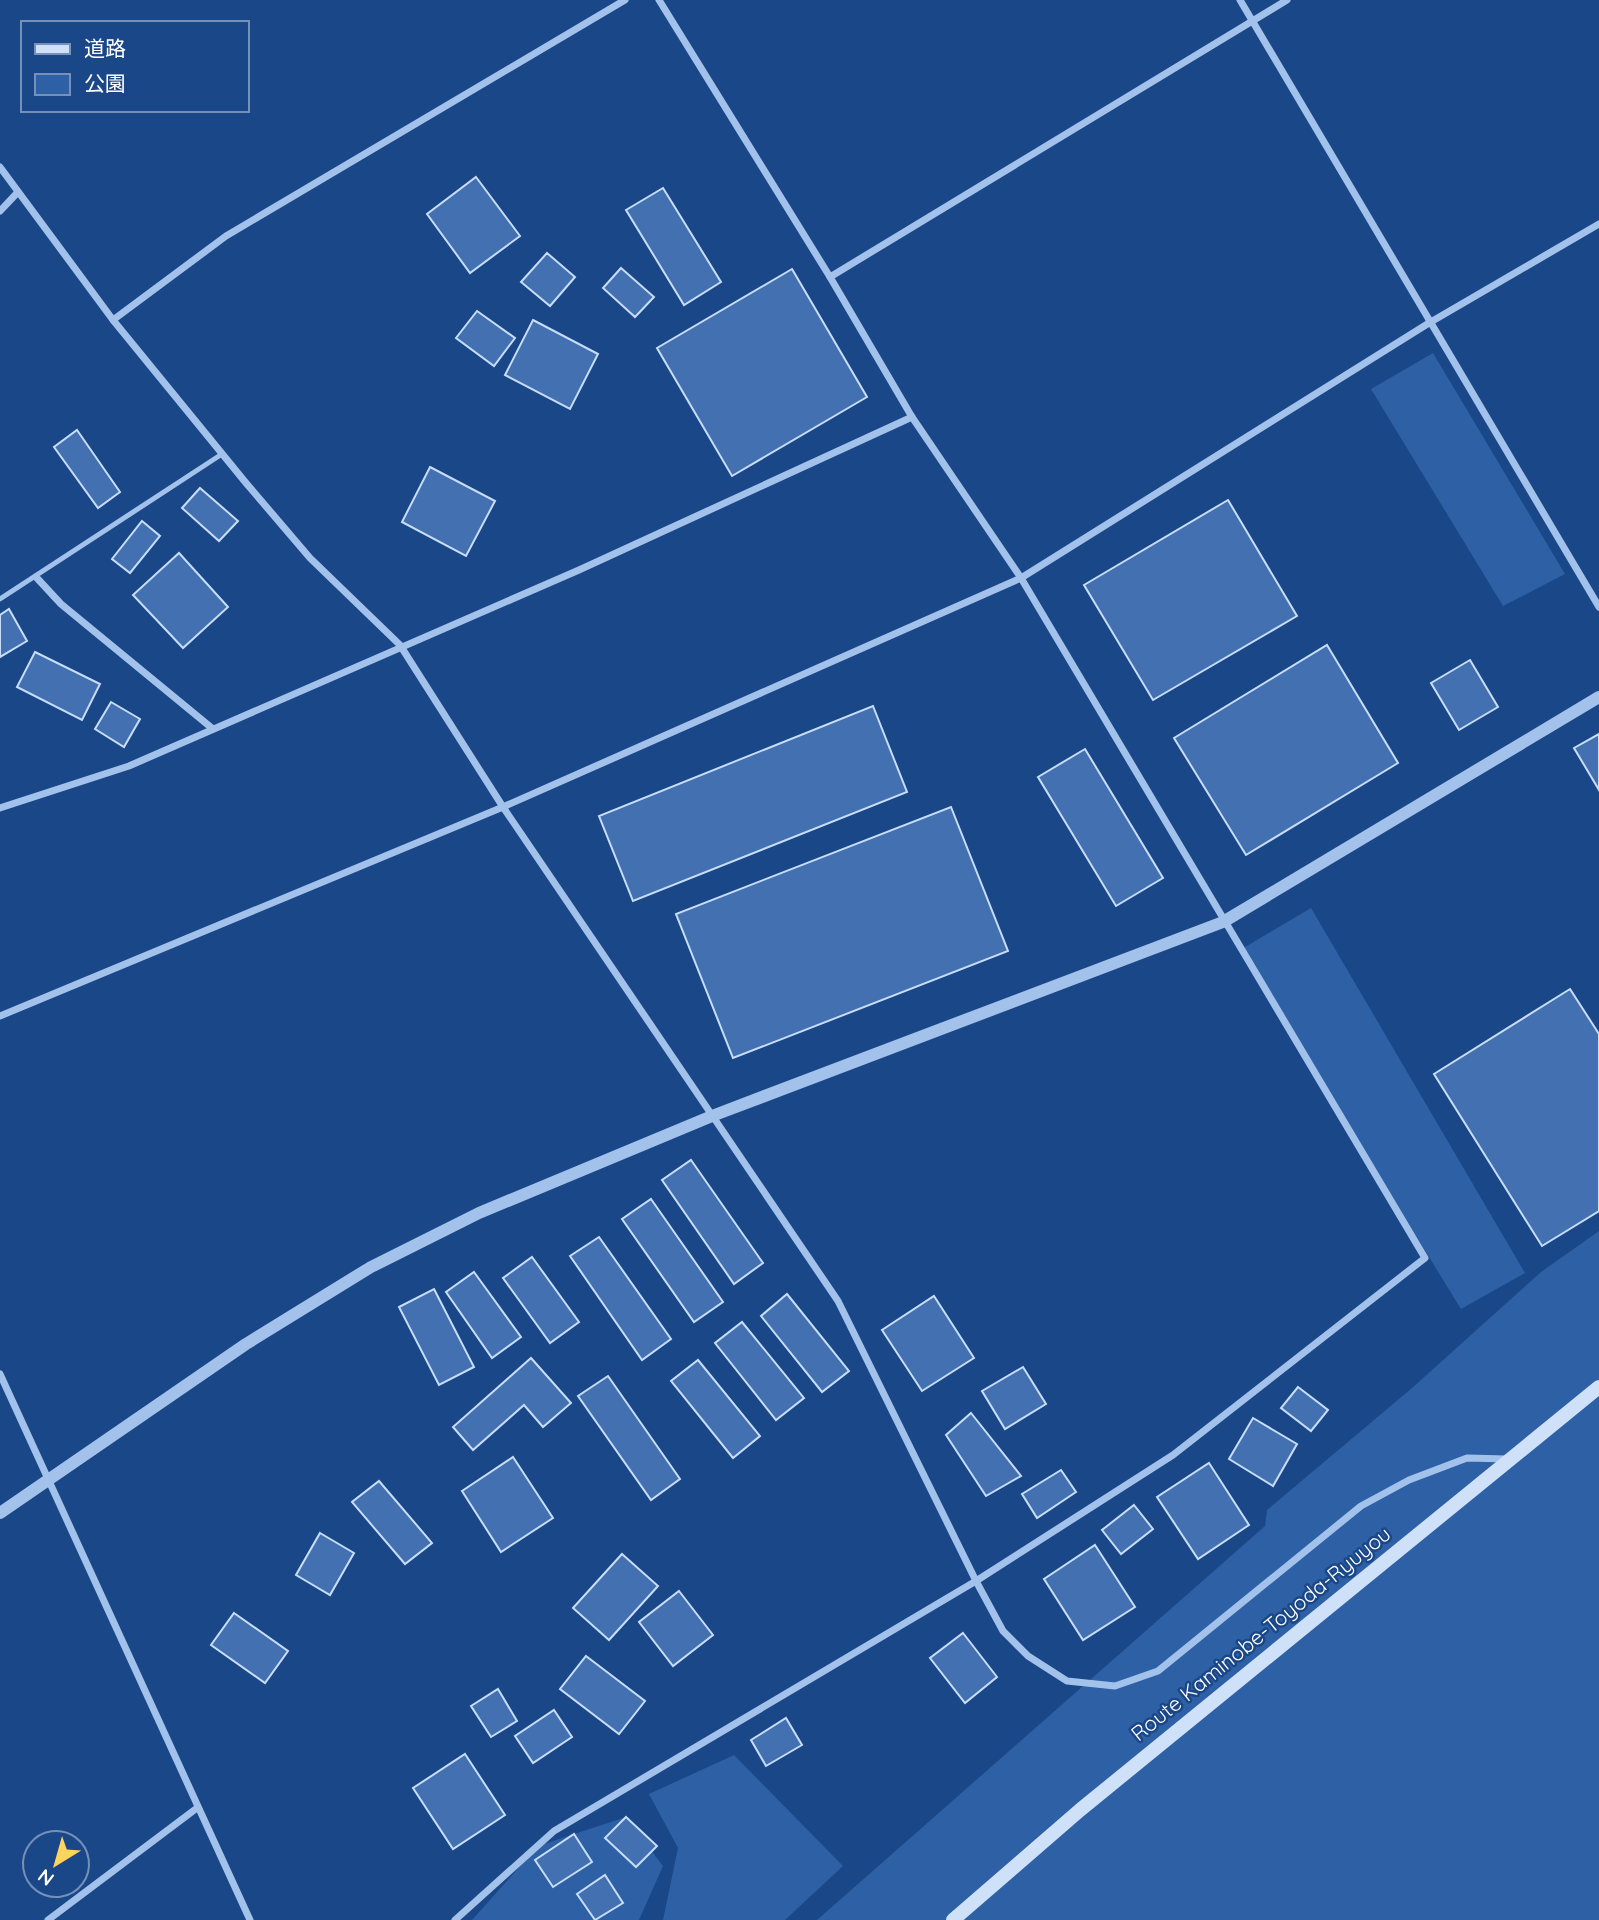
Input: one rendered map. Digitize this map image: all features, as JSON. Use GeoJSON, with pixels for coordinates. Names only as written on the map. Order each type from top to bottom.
{"type":"FeatureCollection","features":[{"type":"Feature","properties":{"kind":"main road","name":"Route Kaminobe-Toyoda-Ryuyou"},"geometry":{"type":"LineString","coordinates":[[954,1920],[1080,1810],[1599,1387]]}},
{"type":"Feature","properties":{"kind":"street"},"geometry":{"type":"LineString","coordinates":[[113,320],[226,236],[625,0]]}},
{"type":"Feature","properties":{"kind":"street"},"geometry":{"type":"LineString","coordinates":[[455,1920],[554,1831],[976,1581],[1172,1455],[1425,1258],[1021,578],[912,417],[830,277],[659,0]]}},
{"type":"Feature","properties":{"kind":"street"},"geometry":{"type":"LineString","coordinates":[[1240,0],[1599,607]]}},
{"type":"Feature","properties":{"kind":"street"},"geometry":{"type":"LineString","coordinates":[[830,277],[1287,0]]}},
{"type":"Feature","properties":{"kind":"street"},"geometry":{"type":"LineString","coordinates":[[0,167],[113,320],[222,454],[310,558],[400,645],[503,807],[838,1301],[976,1581],[1003,1631],[1028,1656],[1067,1681],[1115,1686],[1158,1671],[1362,1506],[1409,1480],[1467,1458],[1508,1459]]}},
{"type":"Feature","properties":{"kind":"street"},"geometry":{"type":"LineString","coordinates":[[0,211],[18,192]]}},
{"type":"Feature","properties":{"kind":"street"},"geometry":{"type":"LineString","coordinates":[[0,1016],[503,807],[1021,578],[1429,323],[1599,224]]}},
{"type":"Feature","properties":{"kind":"street"},"geometry":{"type":"LineString","coordinates":[[0,808],[130,766],[400,645],[579,570],[912,417]]}},
{"type":"Feature","properties":{"kind":"street"},"geometry":{"type":"LineString","coordinates":[[36,577],[61,604],[212,729]]}},
{"type":"Feature","properties":{"kind":"street"},"geometry":{"type":"LineString","coordinates":[[0,1513],[246,1344],[371,1267],[479,1213],[712,1116],[1223,922],[1599,697]]}},
{"type":"Feature","properties":{"kind":"street"},"geometry":{"type":"LineString","coordinates":[[0,1374],[250,1920]]}},
{"type":"Feature","properties":{"kind":"street"},"geometry":{"type":"LineString","coordinates":[[48,1920],[197,1808]]}},
{"type":"Feature","properties":{"kind":"lane"},"geometry":{"type":"LineString","coordinates":[[0,599],[222,454]]}},
{"type":"Feature","properties":{"kind":"green space"},"geometry":{"type":"Polygon","coordinates":[[[1433,353],[1565,574],[1503,606],[1371,389],[1433,353]]]}},
{"type":"Feature","properties":{"kind":"green space"},"geometry":{"type":"Polygon","coordinates":[[[1311,908],[1525,1273],[1461,1309],[1240,950],[1311,908]]]}},
{"type":"Feature","properties":{"kind":"green space"},"geometry":{"type":"Polygon","coordinates":[[[1599,1231],[1599,1920],[817,1920],[1265,1526],[1267,1510],[1412,1388],[1541,1272],[1599,1231]]]}},
{"type":"Feature","properties":{"kind":"green space"},"geometry":{"type":"Polygon","coordinates":[[[734,1755],[843,1866],[785,1920],[663,1920],[678,1848],[649,1794],[734,1755]]]}},
{"type":"Feature","properties":{"kind":"green space"},"geometry":{"type":"Polygon","coordinates":[[[626,1817],[663,1866],[639,1920],[472,1920],[538,1846],[626,1817]]]}},
{"type":"Feature","properties":{"kind":"building"},"geometry":{"type":"Polygon","coordinates":[[[476,177],[520,236],[470,273],[427,214],[476,177]]]}},
{"type":"Feature","properties":{"kind":"building"},"geometry":{"type":"Polygon","coordinates":[[[663,188],[721,282],[684,305],[626,210],[663,188]]]}},
{"type":"Feature","properties":{"kind":"building"},"geometry":{"type":"Polygon","coordinates":[[[547,253],[575,277],[550,306],[521,282],[547,253]]]}},
{"type":"Feature","properties":{"kind":"building"},"geometry":{"type":"Polygon","coordinates":[[[621,268],[654,297],[635,317],[603,288],[621,268]]]}},
{"type":"Feature","properties":{"kind":"building"},"geometry":{"type":"Polygon","coordinates":[[[792,269],[867,397],[732,476],[657,348],[792,269]]]}},
{"type":"Feature","properties":{"kind":"building"},"geometry":{"type":"Polygon","coordinates":[[[477,311],[515,338],[494,366],[456,338],[477,311]]]}},
{"type":"Feature","properties":{"kind":"building"},"geometry":{"type":"Polygon","coordinates":[[[533,320],[598,354],[570,409],[505,375],[533,320]]]}},
{"type":"Feature","properties":{"kind":"building"},"geometry":{"type":"Polygon","coordinates":[[[77,430],[120,492],[98,508],[54,447],[77,430]]]}},
{"type":"Feature","properties":{"kind":"building"},"geometry":{"type":"Polygon","coordinates":[[[430,467],[495,501],[466,556],[402,522],[430,467]]]}},
{"type":"Feature","properties":{"kind":"building"},"geometry":{"type":"Polygon","coordinates":[[[200,488],[238,521],[219,541],[182,508],[200,488]]]}},
{"type":"Feature","properties":{"kind":"building"},"geometry":{"type":"Polygon","coordinates":[[[1228,500],[1297,616],[1153,700],[1084,585],[1228,500]]]}},
{"type":"Feature","properties":{"kind":"building"},"geometry":{"type":"Polygon","coordinates":[[[142,521],[160,536],[130,573],[112,559],[142,521]]]}},
{"type":"Feature","properties":{"kind":"building"},"geometry":{"type":"Polygon","coordinates":[[[179,553],[228,607],[183,648],[133,595],[179,553]]]}},
{"type":"Feature","properties":{"kind":"building"},"geometry":{"type":"Polygon","coordinates":[[[9,609],[27,641],[0,657],[0,615],[9,609]]]}},
{"type":"Feature","properties":{"kind":"building"},"geometry":{"type":"Polygon","coordinates":[[[1327,645],[1398,763],[1246,855],[1174,738],[1327,645]]]}},
{"type":"Feature","properties":{"kind":"building"},"geometry":{"type":"Polygon","coordinates":[[[35,652],[100,684],[82,720],[17,687],[35,652]]]}},
{"type":"Feature","properties":{"kind":"building"},"geometry":{"type":"Polygon","coordinates":[[[1470,660],[1498,707],[1459,730],[1431,683],[1470,660]]]}},
{"type":"Feature","properties":{"kind":"building"},"geometry":{"type":"Polygon","coordinates":[[[111,702],[140,719],[124,747],[95,729],[111,702]]]}},
{"type":"Feature","properties":{"kind":"building"},"geometry":{"type":"Polygon","coordinates":[[[873,706],[907,792],[633,901],[599,816],[873,706]]]}},
{"type":"Feature","properties":{"kind":"building"},"geometry":{"type":"Polygon","coordinates":[[[1599,734],[1599,790],[1574,748],[1599,734]]]}},
{"type":"Feature","properties":{"kind":"building"},"geometry":{"type":"Polygon","coordinates":[[[1085,749],[1163,878],[1116,906],[1038,777],[1085,749]]]}},
{"type":"Feature","properties":{"kind":"building"},"geometry":{"type":"Polygon","coordinates":[[[951,807],[1008,951],[733,1058],[676,914],[951,807]]]}},
{"type":"Feature","properties":{"kind":"building"},"geometry":{"type":"Polygon","coordinates":[[[1570,989],[1599,1034],[1599,1211],[1542,1246],[1434,1074],[1570,989]]]}},
{"type":"Feature","properties":{"kind":"building"},"geometry":{"type":"Polygon","coordinates":[[[691,1160],[763,1263],[734,1284],[662,1180],[691,1160]]]}},
{"type":"Feature","properties":{"kind":"building"},"geometry":{"type":"Polygon","coordinates":[[[651,1199],[723,1302],[694,1322],[622,1219],[651,1199]]]}},
{"type":"Feature","properties":{"kind":"building"},"geometry":{"type":"Polygon","coordinates":[[[599,1237],[671,1339],[642,1360],[570,1256],[599,1237]]]}},
{"type":"Feature","properties":{"kind":"building"},"geometry":{"type":"Polygon","coordinates":[[[532,1257],[579,1322],[550,1343],[503,1278],[532,1257]]]}},
{"type":"Feature","properties":{"kind":"building"},"geometry":{"type":"Polygon","coordinates":[[[474,1272],[521,1337],[492,1358],[446,1292],[474,1272]]]}},
{"type":"Feature","properties":{"kind":"building"},"geometry":{"type":"Polygon","coordinates":[[[434,1289],[474,1367],[439,1385],[399,1307],[434,1289]]]}},
{"type":"Feature","properties":{"kind":"building"},"geometry":{"type":"Polygon","coordinates":[[[787,1294],[849,1371],[822,1392],[761,1316],[787,1294]]]}},
{"type":"Feature","properties":{"kind":"building"},"geometry":{"type":"Polygon","coordinates":[[[934,1296],[974,1358],[922,1391],[882,1330],[934,1296]]]}},
{"type":"Feature","properties":{"kind":"building"},"geometry":{"type":"Polygon","coordinates":[[[742,1322],[804,1398],[776,1420],[715,1343],[742,1322]]]}},
{"type":"Feature","properties":{"kind":"building"},"geometry":{"type":"Polygon","coordinates":[[[531,1358],[571,1403],[543,1427],[524,1405],[473,1450],[453,1427],[531,1358]]]}},
{"type":"Feature","properties":{"kind":"building"},"geometry":{"type":"Polygon","coordinates":[[[698,1360],[760,1436],[733,1458],[671,1381],[698,1360]]]}},
{"type":"Feature","properties":{"kind":"building"},"geometry":{"type":"Polygon","coordinates":[[[1023,1367],[1046,1404],[1005,1429],[982,1391],[1023,1367]]]}},
{"type":"Feature","properties":{"kind":"building"},"geometry":{"type":"Polygon","coordinates":[[[608,1376],[680,1479],[651,1500],[578,1396],[608,1376]]]}},
{"type":"Feature","properties":{"kind":"building"},"geometry":{"type":"Polygon","coordinates":[[[1298,1387],[1328,1410],[1311,1431],[1281,1408],[1298,1387]]]}},
{"type":"Feature","properties":{"kind":"building"},"geometry":{"type":"Polygon","coordinates":[[[971,1413],[1021,1476],[986,1496],[946,1435],[971,1413]]]}},
{"type":"Feature","properties":{"kind":"building"},"geometry":{"type":"Polygon","coordinates":[[[1253,1418],[1297,1444],[1273,1486],[1229,1459],[1253,1418]]]}},
{"type":"Feature","properties":{"kind":"building"},"geometry":{"type":"Polygon","coordinates":[[[513,1457],[553,1518],[501,1552],[462,1491],[513,1457]]]}},
{"type":"Feature","properties":{"kind":"building"},"geometry":{"type":"Polygon","coordinates":[[[1209,1463],[1249,1525],[1198,1559],[1157,1497],[1209,1463]]]}},
{"type":"Feature","properties":{"kind":"building"},"geometry":{"type":"Polygon","coordinates":[[[1061,1470],[1076,1492],[1037,1518],[1022,1494],[1061,1470]]]}},
{"type":"Feature","properties":{"kind":"building"},"geometry":{"type":"Polygon","coordinates":[[[379,1481],[432,1543],[405,1564],[352,1502],[379,1481]]]}},
{"type":"Feature","properties":{"kind":"building"},"geometry":{"type":"Polygon","coordinates":[[[1134,1505],[1153,1529],[1121,1554],[1102,1530],[1134,1505]]]}},
{"type":"Feature","properties":{"kind":"building"},"geometry":{"type":"Polygon","coordinates":[[[320,1533],[354,1553],[330,1595],[296,1575],[320,1533]]]}},
{"type":"Feature","properties":{"kind":"building"},"geometry":{"type":"Polygon","coordinates":[[[1095,1545],[1135,1607],[1083,1640],[1044,1579],[1095,1545]]]}},
{"type":"Feature","properties":{"kind":"building"},"geometry":{"type":"Polygon","coordinates":[[[622,1554],[658,1586],[609,1640],[573,1608],[622,1554]]]}},
{"type":"Feature","properties":{"kind":"building"},"geometry":{"type":"Polygon","coordinates":[[[679,1591],[713,1635],[673,1666],[639,1622],[679,1591]]]}},
{"type":"Feature","properties":{"kind":"building"},"geometry":{"type":"Polygon","coordinates":[[[234,1613],[288,1651],[265,1683],[211,1645],[234,1613]]]}},
{"type":"Feature","properties":{"kind":"building"},"geometry":{"type":"Polygon","coordinates":[[[963,1633],[997,1677],[965,1703],[930,1658],[963,1633]]]}},
{"type":"Feature","properties":{"kind":"building"},"geometry":{"type":"Polygon","coordinates":[[[586,1656],[645,1701],[619,1734],[560,1689],[586,1656]]]}},
{"type":"Feature","properties":{"kind":"building"},"geometry":{"type":"Polygon","coordinates":[[[498,1689],[517,1721],[491,1737],[471,1706],[498,1689]]]}},
{"type":"Feature","properties":{"kind":"building"},"geometry":{"type":"Polygon","coordinates":[[[554,1710],[572,1737],[533,1763],[515,1736],[554,1710]]]}},
{"type":"Feature","properties":{"kind":"building"},"geometry":{"type":"Polygon","coordinates":[[[786,1718],[802,1745],[766,1766],[751,1740],[786,1718]]]}},
{"type":"Feature","properties":{"kind":"building"},"geometry":{"type":"Polygon","coordinates":[[[465,1754],[505,1815],[453,1849],[413,1788],[465,1754]]]}},
{"type":"Feature","properties":{"kind":"building"},"geometry":{"type":"Polygon","coordinates":[[[626,1817],[657,1846],[636,1867],[605,1838],[626,1817]]]}},
{"type":"Feature","properties":{"kind":"building"},"geometry":{"type":"Polygon","coordinates":[[[574,1834],[592,1862],[553,1887],[535,1860],[574,1834]]]}},
{"type":"Feature","properties":{"kind":"building"},"geometry":{"type":"Polygon","coordinates":[[[605,1875],[623,1903],[595,1920],[577,1894],[605,1875]]]}}]}
